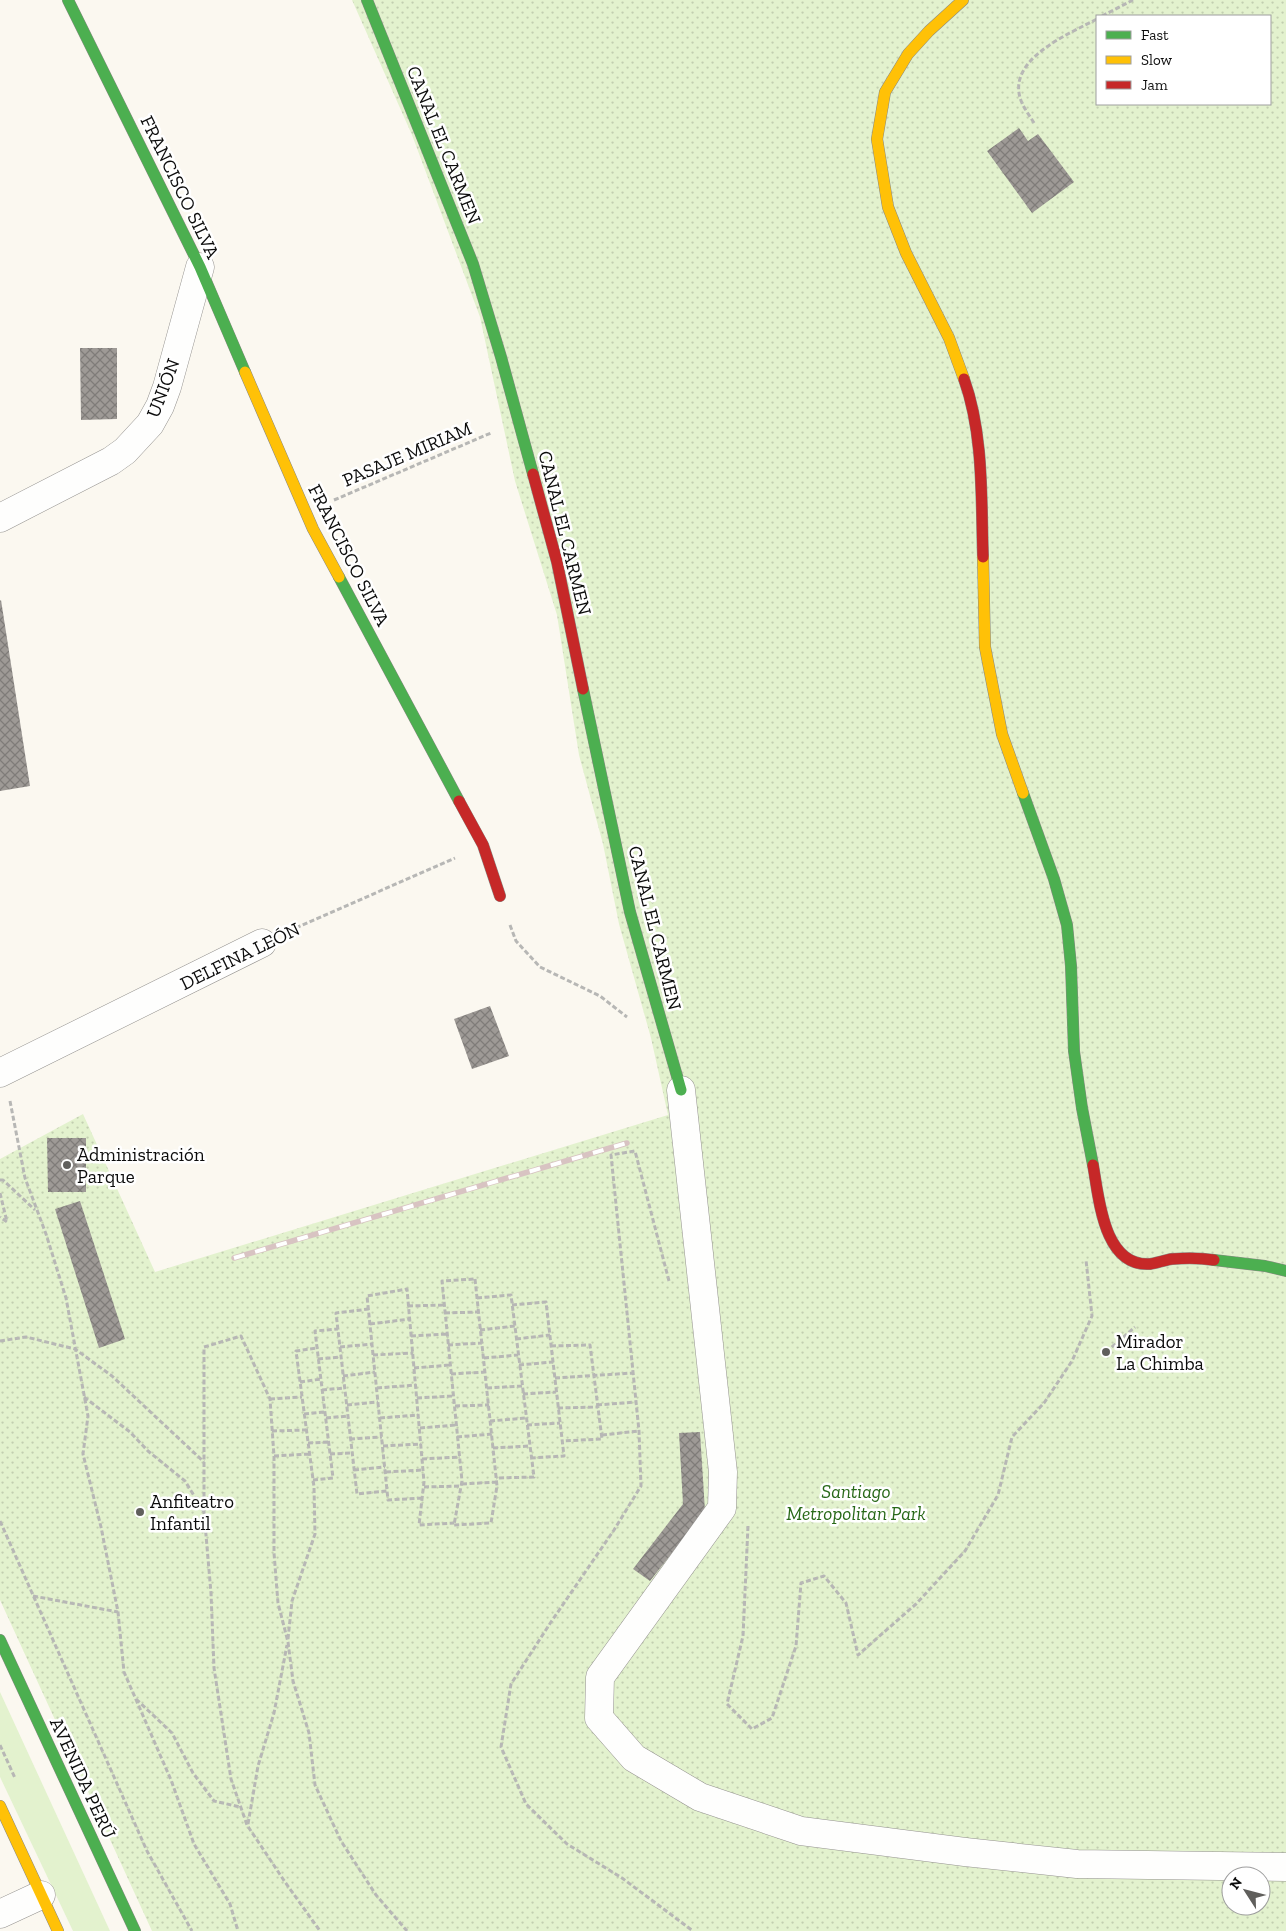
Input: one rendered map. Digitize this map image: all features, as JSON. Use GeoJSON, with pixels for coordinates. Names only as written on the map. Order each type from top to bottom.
{"type":"FeatureCollection","features":[{"type":"Feature","properties":{"kind":"street","name":"FRANCISCO SILVA"},"geometry":{"type":"LineString","coordinates":[[68,0],[200,267],[313,529],[483,845],[500,896]]}},
{"type":"Feature","properties":{"kind":"street","name":"CANAL EL CARMEN"},"geometry":{"type":"LineString","coordinates":[[367,0],[473,264],[519,421],[557,562],[630,912],[681,1090]]}},
{"type":"Feature","properties":{"kind":"street"},"geometry":{"type":"LineString","coordinates":[[963,0],[929,31],[908,54],[885,92],[878,147],[888,207],[906,253],[948,338],[966,385],[976,429],[981,490],[985,647],[1002,734],[1054,879],[1067,925],[1072,966],[1074,1051],[1082,1108],[1103,1217],[1110,1239],[1122,1254],[1133,1262],[1149,1264],[1172,1259],[1208,1259],[1266,1266],[1286,1271]]}},
{"type":"Feature","properties":{"kind":"street","name":"UNIÓN"},"geometry":{"type":"LineString","coordinates":[[0,518],[111,461],[137,439],[150,424],[160,406],[167,387],[200,267]]}},
{"type":"Feature","properties":{"kind":"street","name":"DELFINA LEÓN"},"geometry":{"type":"LineString","coordinates":[[3,1072],[262,943]]}},
{"type":"Feature","properties":{"kind":"street"},"geometry":{"type":"LineString","coordinates":[[681,1090],[723,1472],[722,1508],[600,1677],[599,1718],[634,1758],[700,1797],[801,1830],[965,1852],[1077,1864],[1286,1867]]}},
{"type":"Feature","properties":{"kind":"street","name":"AVENIDA PERÚ"},"geometry":{"type":"LineString","coordinates":[[0,1640],[135,1931]]}},
{"type":"Feature","properties":{"kind":"street"},"geometry":{"type":"LineString","coordinates":[[0,1806],[58,1931]]}},
{"type":"Feature","properties":{"kind":"street"},"geometry":{"type":"LineString","coordinates":[[0,1914],[42,1894]]}},
{"type":"Feature","properties":{"kind":"path"},"geometry":{"type":"LineString","coordinates":[[1104,15],[1133,0]]}},
{"type":"Feature","properties":{"kind":"path"},"geometry":{"type":"LineString","coordinates":[[1034,123],[1021,102],[1019,91],[1020,74],[1032,57],[1096,20]]}},
{"type":"Feature","properties":{"kind":"path","name":"PASAJE MIRIAM"},"geometry":{"type":"LineString","coordinates":[[305,512],[519,421]]}},
{"type":"Feature","properties":{"kind":"path","name":"DELFINA LEÓN"},"geometry":{"type":"LineString","coordinates":[[262,943],[483,845]]}},
{"type":"Feature","properties":{"kind":"path"},"geometry":{"type":"LineString","coordinates":[[500,896],[516,941],[540,967],[600,996],[629,1019]]}},
{"type":"Feature","properties":{"kind":"path"},"geometry":{"type":"LineString","coordinates":[[3,1072],[25,1178],[66,1298],[88,1416],[83,1454],[101,1527],[118,1612],[124,1672],[171,1780],[194,1844],[230,1904],[238,1931]]}},
{"type":"Feature","properties":{"kind":"path"},"geometry":{"type":"LineString","coordinates":[[671,1290],[635,1151],[611,1155],[640,1431],[641,1486],[614,1530],[511,1684],[501,1747],[526,1804],[567,1844],[622,1878],[693,1931]]}},
{"type":"Feature","properties":{"kind":"path"},"geometry":{"type":"LineString","coordinates":[[0,1180],[3,1180],[37,1211]]}},
{"type":"Feature","properties":{"kind":"path"},"geometry":{"type":"LineString","coordinates":[[0,1193],[7,1222],[0,1217]]}},
{"type":"Feature","properties":{"kind":"path"},"geometry":{"type":"LineString","coordinates":[[748,1518],[744,1636],[727,1704],[752,1729],[772,1718],[796,1646],[801,1583],[824,1576],[846,1602],[858,1655],[916,1604],[965,1551],[998,1495],[1012,1437],[1044,1403],[1063,1375],[1092,1316],[1090,1285],[1084,1251]]}},
{"type":"Feature","properties":{"kind":"path"},"geometry":{"type":"LineString","coordinates":[[422,1498],[388,1500],[367,1296],[407,1289],[424,1487],[419,1524],[490,1523],[497,1480],[475,1279],[442,1281],[462,1485],[454,1523]]}},
{"type":"Feature","properties":{"kind":"path"},"geometry":{"type":"LineString","coordinates":[[424,1487],[534,1477],[511,1295],[477,1298]]}},
{"type":"Feature","properties":{"kind":"path"},"geometry":{"type":"LineString","coordinates":[[512,1305],[546,1302],[564,1456],[531,1458]]}},
{"type":"Feature","properties":{"kind":"path"},"geometry":{"type":"LineString","coordinates":[[408,1306],[444,1304]]}},
{"type":"Feature","properties":{"kind":"path"},"geometry":{"type":"LineString","coordinates":[[368,1309],[336,1314],[357,1494],[387,1491]]}},
{"type":"Feature","properties":{"kind":"path"},"geometry":{"type":"LineString","coordinates":[[445,1314],[478,1312]]}},
{"type":"Feature","properties":{"kind":"path"},"geometry":{"type":"LineString","coordinates":[[370,1324],[410,1319]]}},
{"type":"Feature","properties":{"kind":"path"},"geometry":{"type":"LineString","coordinates":[[480,1330],[515,1326]]}},
{"type":"Feature","properties":{"kind":"path"},"geometry":{"type":"LineString","coordinates":[[1106,1352],[1135,1327]]}},
{"type":"Feature","properties":{"kind":"path"},"geometry":{"type":"LineString","coordinates":[[313,1480],[333,1478],[315,1331],[338,1329]]}},
{"type":"Feature","properties":{"kind":"path"},"geometry":{"type":"LineString","coordinates":[[411,1336],[447,1334]]}},
{"type":"Feature","properties":{"kind":"path"},"geometry":{"type":"LineString","coordinates":[[516,1339],[550,1335]]}},
{"type":"Feature","properties":{"kind":"path"},"geometry":{"type":"LineString","coordinates":[[320,1931],[247,1825],[231,1780],[214,1668],[211,1593],[204,1512],[204,1347],[241,1336],[270,1399],[274,1456],[275,1570],[278,1603],[288,1642],[293,1681],[309,1733],[315,1786],[341,1841],[376,1895],[408,1931]]}},
{"type":"Feature","properties":{"kind":"path"},"geometry":{"type":"LineString","coordinates":[[0,1341],[26,1337],[75,1349],[112,1376],[204,1462]]}},
{"type":"Feature","properties":{"kind":"path"},"geometry":{"type":"LineString","coordinates":[[448,1345],[482,1342]]}},
{"type":"Feature","properties":{"kind":"path"},"geometry":{"type":"LineString","coordinates":[[340,1347],[372,1344]]}},
{"type":"Feature","properties":{"kind":"path"},"geometry":{"type":"LineString","coordinates":[[551,1346],[590,1345],[602,1435],[602,1440],[562,1441]]}},
{"type":"Feature","properties":{"kind":"path"},"geometry":{"type":"LineString","coordinates":[[247,1825],[258,1766],[274,1713],[288,1642],[292,1601],[315,1534],[313,1480],[296,1351],[317,1348]]}},
{"type":"Feature","properties":{"kind":"path"},"geometry":{"type":"LineString","coordinates":[[374,1355],[412,1353]]}},
{"type":"Feature","properties":{"kind":"path"},"geometry":{"type":"LineString","coordinates":[[484,1358],[518,1355]]}},
{"type":"Feature","properties":{"kind":"path"},"geometry":{"type":"LineString","coordinates":[[318,1359],[341,1357]]}},
{"type":"Feature","properties":{"kind":"path"},"geometry":{"type":"LineString","coordinates":[[519,1365],[553,1362]]}},
{"type":"Feature","properties":{"kind":"path"},"geometry":{"type":"LineString","coordinates":[[414,1368],[450,1365]]}},
{"type":"Feature","properties":{"kind":"path"},"geometry":{"type":"LineString","coordinates":[[343,1376],[375,1372]]}},
{"type":"Feature","properties":{"kind":"path"},"geometry":{"type":"LineString","coordinates":[[451,1374],[485,1372]]}},
{"type":"Feature","properties":{"kind":"path"},"geometry":{"type":"LineString","coordinates":[[555,1378],[633,1373]]}},
{"type":"Feature","properties":{"kind":"path"},"geometry":{"type":"LineString","coordinates":[[300,1382],[320,1379]]}},
{"type":"Feature","properties":{"kind":"path"},"geometry":{"type":"LineString","coordinates":[[377,1388],[416,1385]]}},
{"type":"Feature","properties":{"kind":"path"},"geometry":{"type":"LineString","coordinates":[[487,1388],[522,1386]]}},
{"type":"Feature","properties":{"kind":"path"},"geometry":{"type":"LineString","coordinates":[[322,1390],[344,1388]]}},
{"type":"Feature","properties":{"kind":"path"},"geometry":{"type":"LineString","coordinates":[[523,1394],[556,1392]]}},
{"type":"Feature","properties":{"kind":"path"},"geometry":{"type":"LineString","coordinates":[[417,1398],[454,1396]]}},
{"type":"Feature","properties":{"kind":"path"},"geometry":{"type":"LineString","coordinates":[[84,1397],[130,1432],[148,1451],[185,1481],[204,1512]]}},
{"type":"Feature","properties":{"kind":"path"},"geometry":{"type":"LineString","coordinates":[[270,1399],[302,1397]]}},
{"type":"Feature","properties":{"kind":"path"},"geometry":{"type":"LineString","coordinates":[[347,1405],[378,1402]]}},
{"type":"Feature","properties":{"kind":"path"},"geometry":{"type":"LineString","coordinates":[[558,1408],[636,1402]]}},
{"type":"Feature","properties":{"kind":"path"},"geometry":{"type":"LineString","coordinates":[[455,1406],[489,1405]]}},
{"type":"Feature","properties":{"kind":"path"},"geometry":{"type":"LineString","coordinates":[[304,1414],[325,1412]]}},
{"type":"Feature","properties":{"kind":"path"},"geometry":{"type":"LineString","coordinates":[[380,1418],[418,1415]]}},
{"type":"Feature","properties":{"kind":"path"},"geometry":{"type":"LineString","coordinates":[[326,1418],[348,1416]]}},
{"type":"Feature","properties":{"kind":"path"},"geometry":{"type":"LineString","coordinates":[[490,1421],[526,1418]]}},
{"type":"Feature","properties":{"kind":"path"},"geometry":{"type":"LineString","coordinates":[[527,1425],[560,1423]]}},
{"type":"Feature","properties":{"kind":"path"},"geometry":{"type":"LineString","coordinates":[[420,1428],[456,1425]]}},
{"type":"Feature","properties":{"kind":"path"},"geometry":{"type":"LineString","coordinates":[[272,1431],[306,1430]]}},
{"type":"Feature","properties":{"kind":"path"},"geometry":{"type":"LineString","coordinates":[[602,1435],[640,1431]]}},
{"type":"Feature","properties":{"kind":"path"},"geometry":{"type":"LineString","coordinates":[[458,1437],[492,1434]]}},
{"type":"Feature","properties":{"kind":"path"},"geometry":{"type":"LineString","coordinates":[[350,1439],[382,1437]]}},
{"type":"Feature","properties":{"kind":"path"},"geometry":{"type":"LineString","coordinates":[[308,1443],[329,1442]]}},
{"type":"Feature","properties":{"kind":"path"},"geometry":{"type":"LineString","coordinates":[[383,1446],[421,1444]]}},
{"type":"Feature","properties":{"kind":"path"},"geometry":{"type":"LineString","coordinates":[[493,1448],[530,1446]]}},
{"type":"Feature","properties":{"kind":"path"},"geometry":{"type":"LineString","coordinates":[[330,1454],[352,1453]]}},
{"type":"Feature","properties":{"kind":"path"},"geometry":{"type":"LineString","coordinates":[[274,1456],[309,1454]]}},
{"type":"Feature","properties":{"kind":"path"},"geometry":{"type":"LineString","coordinates":[[422,1459],[460,1457]]}},
{"type":"Feature","properties":{"kind":"path"},"geometry":{"type":"LineString","coordinates":[[354,1470],[385,1467]]}},
{"type":"Feature","properties":{"kind":"path"},"geometry":{"type":"LineString","coordinates":[[386,1472],[423,1470]]}},
{"type":"Feature","properties":{"kind":"path"},"geometry":{"type":"LineString","coordinates":[[0,1521],[147,1851],[192,1931]]}},
{"type":"Feature","properties":{"kind":"path"},"geometry":{"type":"LineString","coordinates":[[34,1596],[118,1612]]}},
{"type":"Feature","properties":{"kind":"path"},"geometry":{"type":"LineString","coordinates":[[135,1698],[172,1732],[193,1773],[214,1800],[241,1807]]}},
{"type":"Feature","properties":{"kind":"green space","name":"Santiago Metropolitan Park"},"geometry":{"type":"Polygon","coordinates":[[[352,0],[1286,0],[1286,1931],[152,1931],[0,1600],[0,1159],[83,1114],[155,1272],[668,1115],[651,1038],[619,924],[603,844],[579,755],[557,615],[515,481],[480,317],[412,135],[352,0]]]}},
{"type":"Feature","properties":{"kind":"green space"},"geometry":{"type":"Polygon","coordinates":[[[0,1692],[110,1931],[73,1931],[0,1777],[0,1692]]]}},
{"type":"Feature","properties":{"kind":"building"},"geometry":{"type":"Polygon","coordinates":[[[1019,128],[1028,141],[1038,134],[1074,182],[1032,213],[987,151],[1019,128]]]}},
{"type":"Feature","properties":{"kind":"building"},"geometry":{"type":"Polygon","coordinates":[[[80,348],[117,348],[117,419],[81,420],[80,348]]]}},
{"type":"Feature","properties":{"kind":"building"},"geometry":{"type":"Polygon","coordinates":[[[0,601],[30,786],[0,791],[0,601]]]}},
{"type":"Feature","properties":{"kind":"building"},"geometry":{"type":"Polygon","coordinates":[[[490,1006],[509,1056],[472,1069],[454,1019],[490,1006]]]}},
{"type":"Feature","properties":{"kind":"building","name":"Administración Parque"},"geometry":{"type":"Polygon","coordinates":[[[47,1138],[86,1138],[86,1192],[48,1192],[47,1138]]]}},
{"type":"Feature","properties":{"kind":"building"},"geometry":{"type":"Polygon","coordinates":[[[80,1201],[125,1339],[99,1348],[55,1209],[80,1201]]]}},
{"type":"Feature","properties":{"kind":"building"},"geometry":{"type":"Polygon","coordinates":[[[700,1432],[705,1511],[650,1581],[633,1569],[683,1504],[679,1433],[700,1432]]]}},
{"type":"Feature","properties":{"kind":"railway"},"geometry":{"type":"LineString","coordinates":[[234,1258],[627,1143]]}},
{"type":"Feature","properties":{"kind":"traffic: fast"},"geometry":{"type":"LineString","coordinates":[[68,0],[200,267],[245,372]]}},
{"type":"Feature","properties":{"kind":"traffic: fast"},"geometry":{"type":"LineString","coordinates":[[367,0],[473,264],[533,474]]}},
{"type":"Feature","properties":{"kind":"traffic: fast"},"geometry":{"type":"LineString","coordinates":[[339,577],[459,801]]}},
{"type":"Feature","properties":{"kind":"traffic: fast"},"geometry":{"type":"LineString","coordinates":[[583,689],[630,912],[681,1090]]}},
{"type":"Feature","properties":{"kind":"traffic: fast"},"geometry":{"type":"LineString","coordinates":[[1023,793],[1054,879],[1067,925],[1071,966],[1074,1051],[1093,1165]]}},
{"type":"Feature","properties":{"kind":"traffic: fast"},"geometry":{"type":"LineString","coordinates":[[1214,1260],[1265,1266],[1286,1271]]}},
{"type":"Feature","properties":{"kind":"traffic: fast"},"geometry":{"type":"LineString","coordinates":[[0,1640],[135,1931]]}},
{"type":"Feature","properties":{"kind":"traffic: slow"},"geometry":{"type":"LineString","coordinates":[[963,0],[929,31],[908,54],[885,92],[877,139],[888,207],[906,253],[949,338],[964,379]]}},
{"type":"Feature","properties":{"kind":"traffic: slow"},"geometry":{"type":"LineString","coordinates":[[245,372],[313,529],[339,577]]}},
{"type":"Feature","properties":{"kind":"traffic: slow"},"geometry":{"type":"LineString","coordinates":[[983,557],[985,647],[1002,734],[1023,793]]}},
{"type":"Feature","properties":{"kind":"traffic: slow"},"geometry":{"type":"LineString","coordinates":[[0,1806],[58,1931]]}},
{"type":"Feature","properties":{"kind":"traffic: jam"},"geometry":{"type":"LineString","coordinates":[[964,379],[975,422],[978,445],[983,557]]}},
{"type":"Feature","properties":{"kind":"traffic: jam"},"geometry":{"type":"LineString","coordinates":[[533,474],[557,562],[583,689]]}},
{"type":"Feature","properties":{"kind":"traffic: jam"},"geometry":{"type":"LineString","coordinates":[[459,801],[483,845],[500,896]]}},
{"type":"Feature","properties":{"kind":"traffic: jam"},"geometry":{"type":"LineString","coordinates":[[1093,1165],[1106,1228],[1122,1254],[1134,1262],[1150,1264],[1169,1259],[1214,1260]]}},
{"type":"Feature","properties":{"kind":"place","name":"Administración Parque"},"geometry":{"type":"Point","coordinates":[67,1165]}},
{"type":"Feature","properties":{"kind":"place","name":"Mirador La Chimba"},"geometry":{"type":"Point","coordinates":[1106,1352]}},
{"type":"Feature","properties":{"kind":"place","name":"Anfiteatro Infantil"},"geometry":{"type":"Point","coordinates":[140,1512]}}]}
